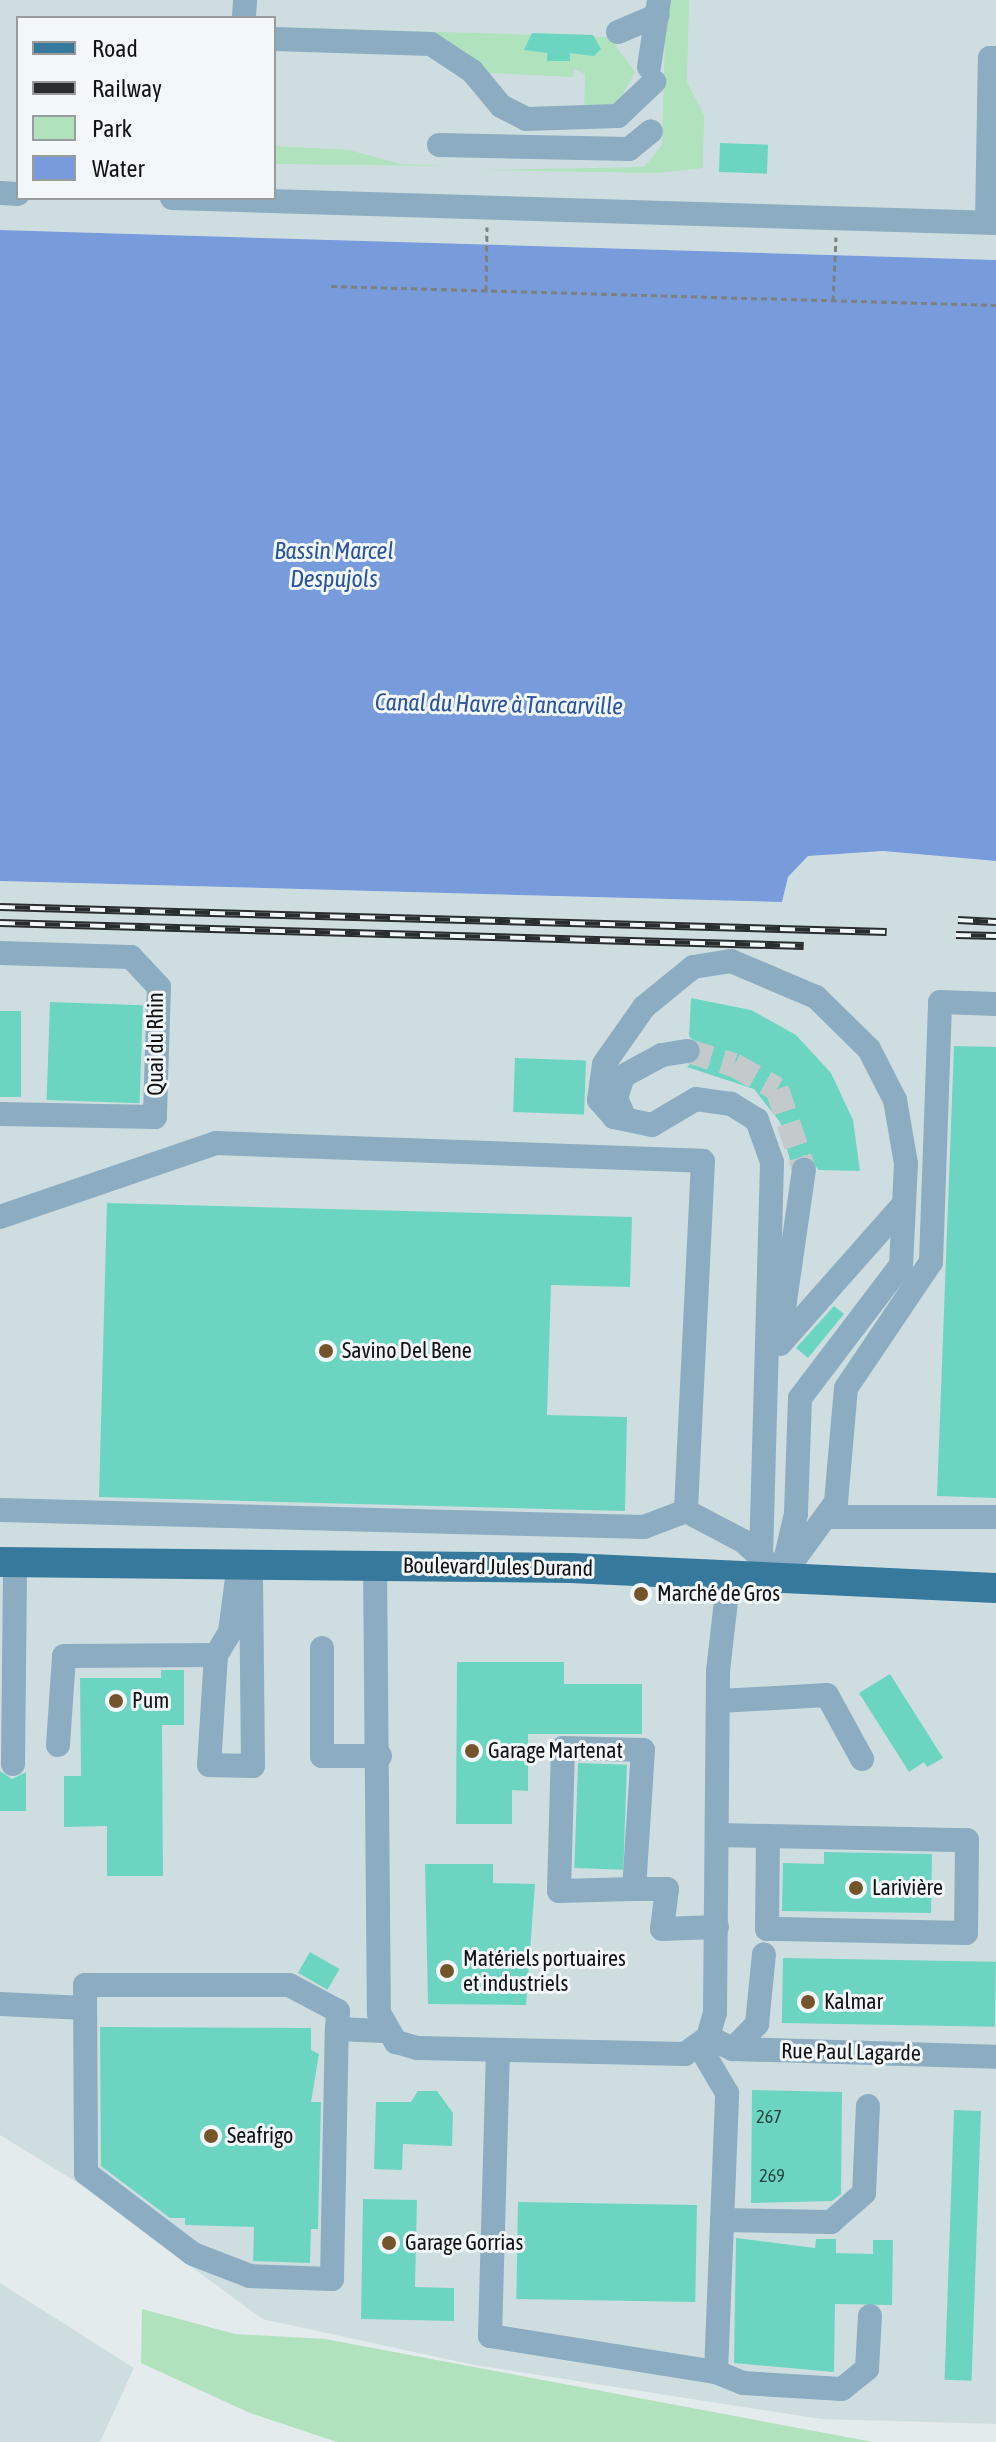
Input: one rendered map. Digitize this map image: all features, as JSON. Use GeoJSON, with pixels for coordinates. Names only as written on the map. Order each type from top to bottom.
{"type":"FeatureCollection","features":[{"type":"Feature","properties":{"kind":"main road","name":"Boulevard Jules Durand"},"geometry":{"type":"LineString","coordinates":[[7,1562],[375,1564],[729,1574],[771,1567],[996,1588]]}},
{"type":"Feature","properties":{"kind":"street"},"geometry":{"type":"LineString","coordinates":[[618,32],[658,8]]}},
{"type":"Feature","properties":{"kind":"street"},"geometry":{"type":"LineString","coordinates":[[276,39],[431,44],[472,71],[508,110],[526,119],[618,116],[652,74],[658,8]]}},
{"type":"Feature","properties":{"kind":"street"},"geometry":{"type":"LineString","coordinates":[[240,200],[992,222],[990,58],[996,58]]}},
{"type":"Feature","properties":{"kind":"street"},"geometry":{"type":"LineString","coordinates":[[477,145],[508,110]]}},
{"type":"Feature","properties":{"kind":"street"},"geometry":{"type":"LineString","coordinates":[[439,145],[629,149],[651,131]]}},
{"type":"Feature","properties":{"kind":"street","name":"Quai du Rhin"},"geometry":{"type":"LineString","coordinates":[[0,953],[131,957],[159,987],[155,1117],[0,1114]]}},
{"type":"Feature","properties":{"kind":"street"},"geometry":{"type":"LineString","coordinates":[[743,962],[816,997],[869,1049],[895,1100],[904,1204],[901,1265],[800,1398],[796,1514],[771,1567],[772,1162],[757,1120],[731,1104],[696,1099],[652,1125],[625,1119],[599,1100],[604,1064],[644,1007],[693,967],[743,962]]}},
{"type":"Feature","properties":{"kind":"street"},"geometry":{"type":"LineString","coordinates":[[771,1567],[828,1517],[836,1502],[846,1388],[931,1262],[940,1002],[996,1004]]}},
{"type":"Feature","properties":{"kind":"street"},"geometry":{"type":"LineString","coordinates":[[625,1119],[616,1098],[623,1076],[662,1055],[688,1051]]}},
{"type":"Feature","properties":{"kind":"street"},"geometry":{"type":"LineString","coordinates":[[0,1217],[216,1143],[703,1161],[686,1511]]}},
{"type":"Feature","properties":{"kind":"street"},"geometry":{"type":"LineString","coordinates":[[771,1567],[780,1344],[804,1170]]}},
{"type":"Feature","properties":{"kind":"street"},"geometry":{"type":"LineString","coordinates":[[780,1344],[904,1204]]}},
{"type":"Feature","properties":{"kind":"street"},"geometry":{"type":"LineString","coordinates":[[0,1510],[644,1527],[686,1511]]}},
{"type":"Feature","properties":{"kind":"street"},"geometry":{"type":"LineString","coordinates":[[686,1511],[771,1567]]}},
{"type":"Feature","properties":{"kind":"street"},"geometry":{"type":"LineString","coordinates":[[828,1517],[996,1517]]}},
{"type":"Feature","properties":{"kind":"street"},"geometry":{"type":"LineString","coordinates":[[7,1562],[13,1764]]}},
{"type":"Feature","properties":{"kind":"street"},"geometry":{"type":"LineString","coordinates":[[245,1563],[253,1766],[209,1765],[216,1655],[230,1632],[245,1563]]}},
{"type":"Feature","properties":{"kind":"street"},"geometry":{"type":"LineString","coordinates":[[375,1564],[383,2031]]}},
{"type":"Feature","properties":{"kind":"street"},"geometry":{"type":"LineString","coordinates":[[716,2372],[727,2093],[704,2042],[717,1927],[720,1701],[729,1574]]}},
{"type":"Feature","properties":{"kind":"street"},"geometry":{"type":"LineString","coordinates":[[322,1648],[322,1756],[380,1756]]}},
{"type":"Feature","properties":{"kind":"street"},"geometry":{"type":"LineString","coordinates":[[58,1745],[64,1656],[216,1655]]}},
{"type":"Feature","properties":{"kind":"street"},"geometry":{"type":"LineString","coordinates":[[720,1701],[827,1695],[862,1759]]}},
{"type":"Feature","properties":{"kind":"street"},"geometry":{"type":"LineString","coordinates":[[634,1889],[643,1750],[563,1748],[559,1891],[667,1889],[662,1929],[717,1927]]}},
{"type":"Feature","properties":{"kind":"street"},"geometry":{"type":"LineString","coordinates":[[718,1835],[768,1836],[967,1840],[966,1933],[767,1929],[768,1836]]}},
{"type":"Feature","properties":{"kind":"street"},"geometry":{"type":"LineString","coordinates":[[733,2049],[757,2024],[764,1954]]}},
{"type":"Feature","properties":{"kind":"street"},"geometry":{"type":"LineString","coordinates":[[85,1985],[289,1985],[338,2011],[337,2029],[332,2279],[250,2276],[193,2254],[86,2173],[85,1985]]}},
{"type":"Feature","properties":{"kind":"street"},"geometry":{"type":"LineString","coordinates":[[0,2004],[85,2008]]}},
{"type":"Feature","properties":{"kind":"street"},"geometry":{"type":"LineString","coordinates":[[337,2029],[383,2031],[417,2048],[685,2054],[704,2042]]}},
{"type":"Feature","properties":{"kind":"street","name":"Rue Paul Lagarde"},"geometry":{"type":"LineString","coordinates":[[704,2042],[733,2049],[996,2057]]}},
{"type":"Feature","properties":{"kind":"street"},"geometry":{"type":"LineString","coordinates":[[498,2050],[490,2336],[716,2372],[743,2383],[842,2389],[867,2369],[870,2316]]}},
{"type":"Feature","properties":{"kind":"street"},"geometry":{"type":"LineString","coordinates":[[722,2220],[831,2222],[864,2193],[868,2106]]}},
{"type":"Feature","properties":{"kind":"path"},"geometry":{"type":"LineString","coordinates":[[486,291],[487,227]]}},
{"type":"Feature","properties":{"kind":"path"},"geometry":{"type":"LineString","coordinates":[[833,301],[836,237]]}},
{"type":"Feature","properties":{"kind":"path"},"geometry":{"type":"LineString","coordinates":[[331,286],[996,305]]}},
{"type":"Feature","properties":{"kind":"shaded area"},"geometry":{"type":"Polygon","coordinates":[[[0,0],[996,0],[996,260],[0,230],[0,0]]]}},
{"type":"Feature","properties":{"kind":"shaded area"},"geometry":{"type":"Polygon","coordinates":[[[883,851],[996,861],[996,2424],[821,2419],[474,2365],[262,2319],[78,2183],[0,2135],[0,881],[782,902],[788,877],[808,856],[883,851]]]}},
{"type":"Feature","properties":{"kind":"shaded area"},"geometry":{"type":"Polygon","coordinates":[[[0,2283],[134,2368],[100,2442],[0,2442],[0,2283]]]}},
{"type":"Feature","properties":{"kind":"green space"},"geometry":{"type":"Polygon","coordinates":[[[666,0],[689,0],[687,82],[704,115],[703,168],[657,173],[481,170],[644,167],[662,145],[666,0]]]}},
{"type":"Feature","properties":{"kind":"green space"},"geometry":{"type":"Polygon","coordinates":[[[276,27],[609,37],[635,72],[617,106],[584,113],[585,74],[574,69],[573,77],[489,73],[436,36],[276,34],[276,27]]]}},
{"type":"Feature","properties":{"kind":"green space"},"geometry":{"type":"Polygon","coordinates":[[[276,146],[349,150],[400,164],[449,166],[276,164],[276,146]]]}},
{"type":"Feature","properties":{"kind":"green space"},"geometry":{"type":"Polygon","coordinates":[[[142,2309],[235,2334],[325,2339],[873,2442],[337,2442],[250,2413],[141,2363],[142,2309]]]}},
{"type":"Feature","properties":{"kind":"water","name":"Bassin Marcel Despujols"},"geometry":{"type":"Polygon","coordinates":[[[0,230],[996,260],[996,861],[883,851],[808,856],[788,877],[782,902],[0,881],[0,230]]]}},
{"type":"Feature","properties":{"kind":"building"},"geometry":{"type":"Polygon","coordinates":[[[532,33],[593,35],[601,49],[594,56],[570,53],[570,61],[547,61],[547,53],[524,50],[532,33]]]}},
{"type":"Feature","properties":{"kind":"building"},"geometry":{"type":"Polygon","coordinates":[[[720,143],[768,145],[767,174],[719,172],[720,143]]]}},
{"type":"Feature","properties":{"kind":"building"},"geometry":{"type":"Polygon","coordinates":[[[691,998],[751,1010],[796,1035],[831,1073],[853,1120],[860,1171],[819,1170],[805,1155],[791,1164],[780,1122],[754,1089],[687,1067],[703,1050],[689,1036],[691,998]]]}},
{"type":"Feature","properties":{"kind":"building"},"geometry":{"type":"Polygon","coordinates":[[[50,1002],[143,1005],[140,1103],[47,1100],[50,1002]]]}},
{"type":"Feature","properties":{"kind":"building"},"geometry":{"type":"Polygon","coordinates":[[[0,1011],[21,1011],[21,1097],[0,1097],[0,1011]]]}},
{"type":"Feature","properties":{"kind":"building"},"geometry":{"type":"Polygon","coordinates":[[[954,1046],[996,1047],[996,1498],[937,1496],[954,1046]]]}},
{"type":"Feature","properties":{"kind":"building"},"geometry":{"type":"Polygon","coordinates":[[[515,1058],[586,1060],[584,1114],[513,1112],[515,1058]]]}},
{"type":"Feature","properties":{"kind":"building","name":"Savino Del Bene"},"geometry":{"type":"Polygon","coordinates":[[[107,1203],[632,1217],[630,1287],[551,1285],[547,1415],[627,1417],[625,1511],[99,1497],[107,1203]]]}},
{"type":"Feature","properties":{"kind":"building"},"geometry":{"type":"Polygon","coordinates":[[[834,1306],[844,1314],[808,1358],[796,1348],[834,1306]]]}},
{"type":"Feature","properties":{"kind":"building"},"geometry":{"type":"Polygon","coordinates":[[[457,1662],[564,1662],[564,1684],[642,1684],[642,1734],[528,1734],[528,1791],[512,1790],[512,1824],[456,1824],[457,1662]]]}},
{"type":"Feature","properties":{"kind":"building"},"geometry":{"type":"Polygon","coordinates":[[[161,1670],[184,1670],[184,1725],[162,1725],[163,1876],[107,1876],[107,1826],[64,1827],[64,1776],[81,1776],[80,1678],[161,1678],[161,1670]]]}},
{"type":"Feature","properties":{"kind":"building"},"geometry":{"type":"Polygon","coordinates":[[[890,1674],[943,1758],[927,1767],[924,1762],[909,1772],[859,1693],[890,1674]]]}},
{"type":"Feature","properties":{"kind":"building"},"geometry":{"type":"Polygon","coordinates":[[[578,1763],[627,1765],[623,1870],[574,1868],[578,1763]]]}},
{"type":"Feature","properties":{"kind":"building"},"geometry":{"type":"Polygon","coordinates":[[[0,1771],[12,1779],[26,1772],[26,1811],[0,1811],[0,1771]]]}},
{"type":"Feature","properties":{"kind":"building","name":"Larivière"},"geometry":{"type":"Polygon","coordinates":[[[824,1852],[932,1854],[931,1913],[782,1911],[783,1863],[824,1864],[824,1852]]]}},
{"type":"Feature","properties":{"kind":"building"},"geometry":{"type":"Polygon","coordinates":[[[425,1864],[493,1864],[493,1883],[535,1884],[526,2005],[428,2004],[425,1864]]]}},
{"type":"Feature","properties":{"kind":"building"},"geometry":{"type":"Polygon","coordinates":[[[310,1952],[339,1969],[327,1990],[298,1973],[310,1952]]]}},
{"type":"Feature","properties":{"kind":"building"},"geometry":{"type":"Polygon","coordinates":[[[783,1958],[996,1962],[995,2027],[782,2023],[783,1958]]]}},
{"type":"Feature","properties":{"kind":"building","name":"Seafrigo"},"geometry":{"type":"Polygon","coordinates":[[[100,2027],[311,2028],[311,2050],[319,2054],[311,2102],[321,2102],[318,2229],[311,2229],[310,2263],[253,2261],[254,2227],[185,2225],[185,2218],[170,2218],[101,2166],[100,2027]]]}},
{"type":"Feature","properties":{"kind":"building"},"geometry":{"type":"Polygon","coordinates":[[[752,2090],[842,2092],[841,2194],[832,2201],[751,2203],[752,2090]]]}},
{"type":"Feature","properties":{"kind":"building"},"geometry":{"type":"Polygon","coordinates":[[[418,2091],[437,2091],[453,2113],[452,2146],[403,2144],[402,2170],[374,2169],[376,2102],[411,2102],[418,2091]]]}},
{"type":"Feature","properties":{"kind":"building"},"geometry":{"type":"Polygon","coordinates":[[[954,2110],[981,2111],[972,2381],[945,2380],[954,2110]]]}},
{"type":"Feature","properties":{"kind":"building","name":"Garage Gorrias"},"geometry":{"type":"Polygon","coordinates":[[[363,2199],[417,2200],[415,2287],[454,2288],[454,2321],[361,2319],[363,2199]]]}},
{"type":"Feature","properties":{"kind":"building"},"geometry":{"type":"Polygon","coordinates":[[[518,2202],[697,2205],[695,2302],[516,2299],[518,2202]]]}},
{"type":"Feature","properties":{"kind":"building"},"geometry":{"type":"Polygon","coordinates":[[[736,2238],[815,2248],[816,2239],[836,2239],[836,2253],[873,2254],[873,2240],[893,2240],[892,2305],[835,2304],[834,2372],[734,2363],[736,2238]]]}},
{"type":"Feature","properties":{"kind":"tunnel"},"geometry":{"type":"LineString","coordinates":[[688,1051],[734,1065],[777,1089],[804,1170]]}},
{"type":"Feature","properties":{"kind":"railway"},"geometry":{"type":"LineString","coordinates":[[0,907],[887,932]]}},
{"type":"Feature","properties":{"kind":"railway"},"geometry":{"type":"LineString","coordinates":[[958,920],[996,922]]}},
{"type":"Feature","properties":{"kind":"railway"},"geometry":{"type":"LineString","coordinates":[[0,923],[804,946]]}},
{"type":"Feature","properties":{"kind":"railway"},"geometry":{"type":"LineString","coordinates":[[956,935],[996,936]]}},
{"type":"Feature","properties":{"kind":"place","name":"Savino Del Bene"},"geometry":{"type":"Point","coordinates":[326,1351]}},
{"type":"Feature","properties":{"kind":"place","name":"Marché de Gros"},"geometry":{"type":"Point","coordinates":[641,1594]}},
{"type":"Feature","properties":{"kind":"place","name":"Pum"},"geometry":{"type":"Point","coordinates":[116,1701]}},
{"type":"Feature","properties":{"kind":"place","name":"Garage Martenat"},"geometry":{"type":"Point","coordinates":[472,1751]}},
{"type":"Feature","properties":{"kind":"place","name":"Larivière"},"geometry":{"type":"Point","coordinates":[856,1888]}},
{"type":"Feature","properties":{"kind":"place","name":"Matériels portuaires et industriels"},"geometry":{"type":"Point","coordinates":[447,1971]}},
{"type":"Feature","properties":{"kind":"place","name":"Kalmar"},"geometry":{"type":"Point","coordinates":[808,2002]}},
{"type":"Feature","properties":{"kind":"place","name":"Seafrigo"},"geometry":{"type":"Point","coordinates":[211,2136]}},
{"type":"Feature","properties":{"kind":"place","name":"Garage Gorrias"},"geometry":{"type":"Point","coordinates":[389,2243]}},
{"type":"Feature","properties":{"kind":"water label","name":"Canal du Havre à Tancarville"},"geometry":{"type":"Point","coordinates":[499,704]}}]}
